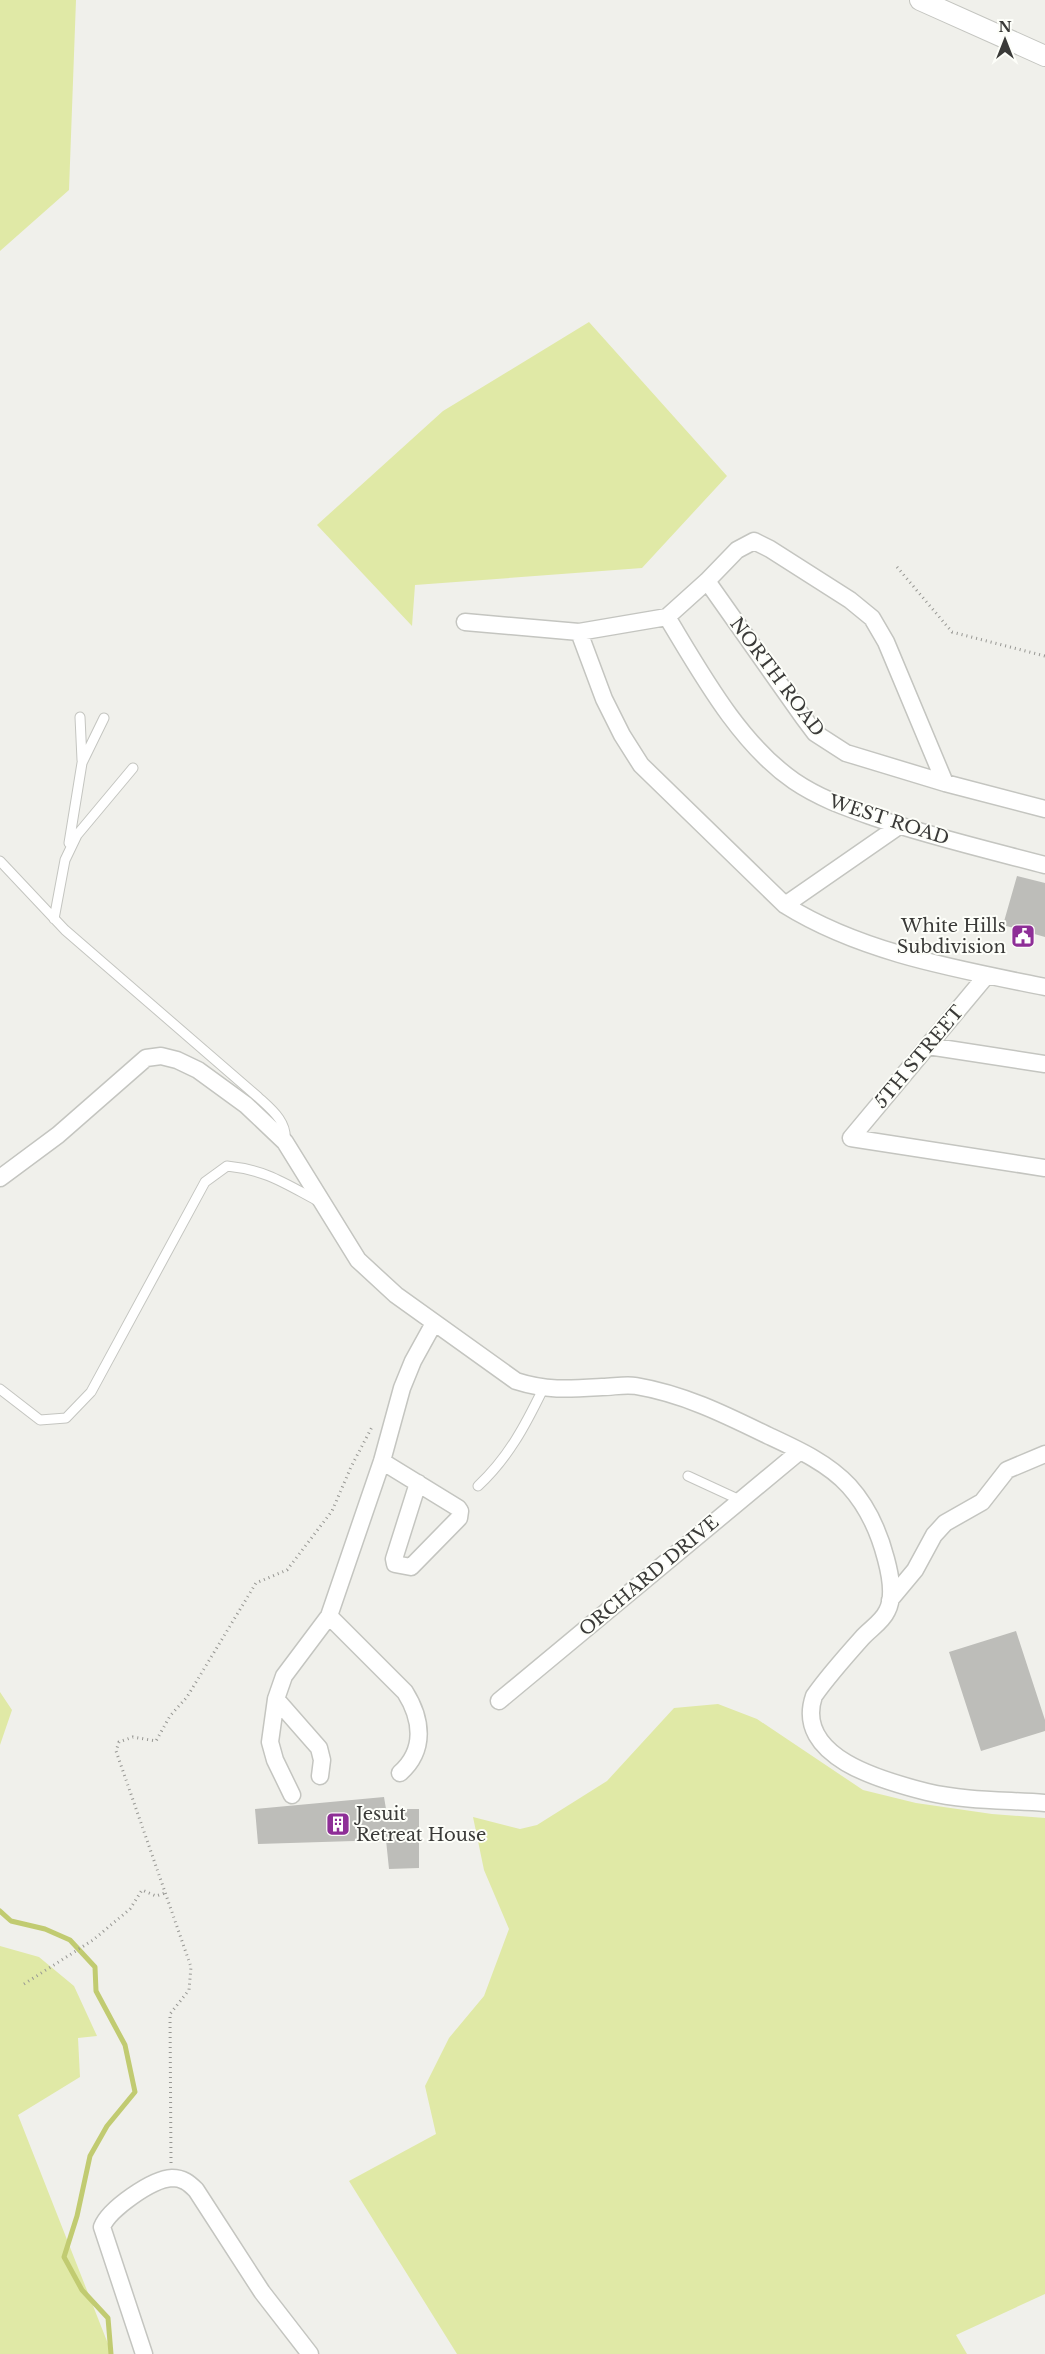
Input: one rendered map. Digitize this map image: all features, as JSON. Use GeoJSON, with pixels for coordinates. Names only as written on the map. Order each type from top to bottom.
{"type":"FeatureCollection","features":[{"type":"Feature","properties":{"kind":"street"},"geometry":{"type":"LineString","coordinates":[[920,0],[1045,56]]}},
{"type":"Feature","properties":{"kind":"street"},"geometry":{"type":"LineString","coordinates":[[465,622],[579,632],[667,617],[707,581],[737,550],[754,541],[770,548],[850,600],[872,618],[886,642],[945,783]]}},
{"type":"Feature","properties":{"kind":"street","name":"NORTH ROAD"},"geometry":{"type":"LineString","coordinates":[[707,581],[815,733],[846,754],[945,783],[1045,809]]}},
{"type":"Feature","properties":{"kind":"street","name":"WEST ROAD"},"geometry":{"type":"LineString","coordinates":[[667,617],[709,685],[747,736],[793,781],[828,802],[899,826],[1045,865]]}},
{"type":"Feature","properties":{"kind":"street"},"geometry":{"type":"LineString","coordinates":[[579,632],[604,699],[622,735],[641,765],[785,905],[806,918],[840,934],[881,948],[988,975],[1045,987]]}},
{"type":"Feature","properties":{"kind":"street"},"geometry":{"type":"LineString","coordinates":[[785,905],[899,826]]}},
{"type":"Feature","properties":{"kind":"street","name":"5TH STREET"},"geometry":{"type":"LineString","coordinates":[[988,975],[851,1138],[1045,1168]]}},
{"type":"Feature","properties":{"kind":"street"},"geometry":{"type":"LineString","coordinates":[[928,1046],[1045,1064]]}},
{"type":"Feature","properties":{"kind":"street"},"geometry":{"type":"LineString","coordinates":[[0,1178],[58,1135],[146,1058],[154,1056],[170,1057],[198,1070],[246,1105],[285,1142],[358,1260],[396,1295],[516,1381],[557,1390],[633,1385],[669,1393],[704,1405],[800,1451],[849,1485],[868,1511],[880,1536],[891,1584],[890,1600],[888,1610],[882,1619],[857,1644],[814,1696],[810,1708],[810,1720],[820,1742],[831,1753],[863,1771],[928,1792],[1045,1804]]}},
{"type":"Feature","properties":{"kind":"street"},"geometry":{"type":"LineString","coordinates":[[292,1795],[275,1760],[270,1742],[276,1698],[284,1676],[329,1616],[382,1461],[402,1388],[413,1361],[434,1323]]}},
{"type":"Feature","properties":{"kind":"street","name":"ORCHARD DRIVE"},"geometry":{"type":"LineString","coordinates":[[499,1702],[800,1451]]}},
{"type":"Feature","properties":{"kind":"street"},"geometry":{"type":"LineString","coordinates":[[890,1600],[915,1570],[934,1535],[946,1523],[982,1502],[1007,1470],[1045,1454]]}},
{"type":"Feature","properties":{"kind":"street"},"geometry":{"type":"LineString","coordinates":[[382,1461],[418,1483],[458,1508],[460,1514],[411,1567],[406,1568],[395,1564],[394,1559],[418,1483]]}},
{"type":"Feature","properties":{"kind":"street"},"geometry":{"type":"LineString","coordinates":[[329,1616],[405,1692],[414,1706],[418,1718],[418,1744],[410,1765],[400,1773]]}},
{"type":"Feature","properties":{"kind":"street"},"geometry":{"type":"LineString","coordinates":[[276,1698],[319,1748],[322,1760],[320,1776]]}},
{"type":"Feature","properties":{"kind":"street"},"geometry":{"type":"LineString","coordinates":[[144,2354],[102,2227],[106,2218],[136,2193],[171,2178],[186,2181],[196,2190],[262,2292],[310,2354]]}},
{"type":"Feature","properties":{"kind":"lane"},"geometry":{"type":"LineString","coordinates":[[54,919],[75,815],[82,763],[80,718]]}},
{"type":"Feature","properties":{"kind":"lane"},"geometry":{"type":"LineString","coordinates":[[82,763],[104,718]]}},
{"type":"Feature","properties":{"kind":"lane"},"geometry":{"type":"LineString","coordinates":[[65,860],[77,835],[133,768]]}},
{"type":"Feature","properties":{"kind":"lane"},"geometry":{"type":"LineString","coordinates":[[0,861],[54,919],[258,1097],[279,1118],[286,1132],[285,1142]]}},
{"type":"Feature","properties":{"kind":"lane"},"geometry":{"type":"LineString","coordinates":[[0,1389],[40,1420],[66,1418],[91,1392],[205,1182],[227,1166],[252,1169],[269,1175],[323,1204]]}},
{"type":"Feature","properties":{"kind":"lane"},"geometry":{"type":"LineString","coordinates":[[478,1486],[499,1466],[528,1421],[543,1388]]}},
{"type":"Feature","properties":{"kind":"lane"},"geometry":{"type":"LineString","coordinates":[[688,1476],[740,1500]]}},
{"type":"Feature","properties":{"kind":"path"},"geometry":{"type":"LineString","coordinates":[[897,567],[952,632],[1042,657],[1045,656]]}},
{"type":"Feature","properties":{"kind":"path"},"geometry":{"type":"LineString","coordinates":[[171,2178],[170,2014],[189,1990],[191,1967],[116,1751],[119,1742],[133,1738],[156,1741],[170,1716],[187,1697],[256,1583],[287,1570],[332,1511],[351,1467],[374,1424]]}},
{"type":"Feature","properties":{"kind":"path"},"geometry":{"type":"LineString","coordinates":[[24,1984],[93,1940],[130,1909],[142,1890],[156,1896],[165,1893]]}},
{"type":"Feature","properties":{"kind":"green space"},"geometry":{"type":"Polygon","coordinates":[[[0,0],[76,0],[69,190],[0,251],[0,0]]]}},
{"type":"Feature","properties":{"kind":"green space"},"geometry":{"type":"Polygon","coordinates":[[[589,322],[727,476],[642,568],[415,585],[412,626],[317,525],[443,411],[589,322]]]}},
{"type":"Feature","properties":{"kind":"green space"},"geometry":{"type":"Polygon","coordinates":[[[0,1692],[12,1710],[0,1745],[0,1692]]]}},
{"type":"Feature","properties":{"kind":"green space"},"geometry":{"type":"Polygon","coordinates":[[[718,1704],[757,1719],[863,1790],[916,1803],[992,1814],[1045,1818],[1045,2294],[956,2335],[967,2354],[457,2354],[349,2181],[436,2134],[425,2086],[449,2038],[484,1996],[509,1929],[484,1870],[473,1817],[520,1829],[537,1825],[607,1781],[674,1708],[718,1704]]]}},
{"type":"Feature","properties":{"kind":"green space"},"geometry":{"type":"Polygon","coordinates":[[[0,1946],[39,1957],[74,1986],[97,2036],[78,2038],[80,2077],[18,2115],[112,2354],[0,2354],[0,1946]]]}},
{"type":"Feature","properties":{"kind":"building"},"geometry":{"type":"Polygon","coordinates":[[[1017,876],[1045,883],[1045,937],[1003,925],[1017,876]]]}},
{"type":"Feature","properties":{"kind":"building"},"geometry":{"type":"Polygon","coordinates":[[[1016,1631],[1045,1720],[1045,1731],[981,1751],[949,1652],[1016,1631]]]}},
{"type":"Feature","properties":{"kind":"building","name":"Jesuit Retreat House"},"geometry":{"type":"Polygon","coordinates":[[[384,1797],[386,1809],[419,1809],[419,1868],[389,1869],[386,1840],[258,1844],[255,1809],[384,1797]]]}},
{"type":"Feature","properties":{"kind":"waterway"},"geometry":{"type":"LineString","coordinates":[[0,1911],[11,1921],[45,1929],[70,1940],[95,1967],[96,1991],[125,2045],[135,2092],[107,2126],[90,2156],[77,2216],[64,2257],[82,2290],[108,2318],[111,2354]]}},
{"type":"Feature","properties":{"kind":"place","name":"White Hills Subdivision"},"geometry":{"type":"Point","coordinates":[1023,936]}},
{"type":"Feature","properties":{"kind":"place","name":"Jesuit Retreat House"},"geometry":{"type":"Point","coordinates":[338,1824]}}]}
